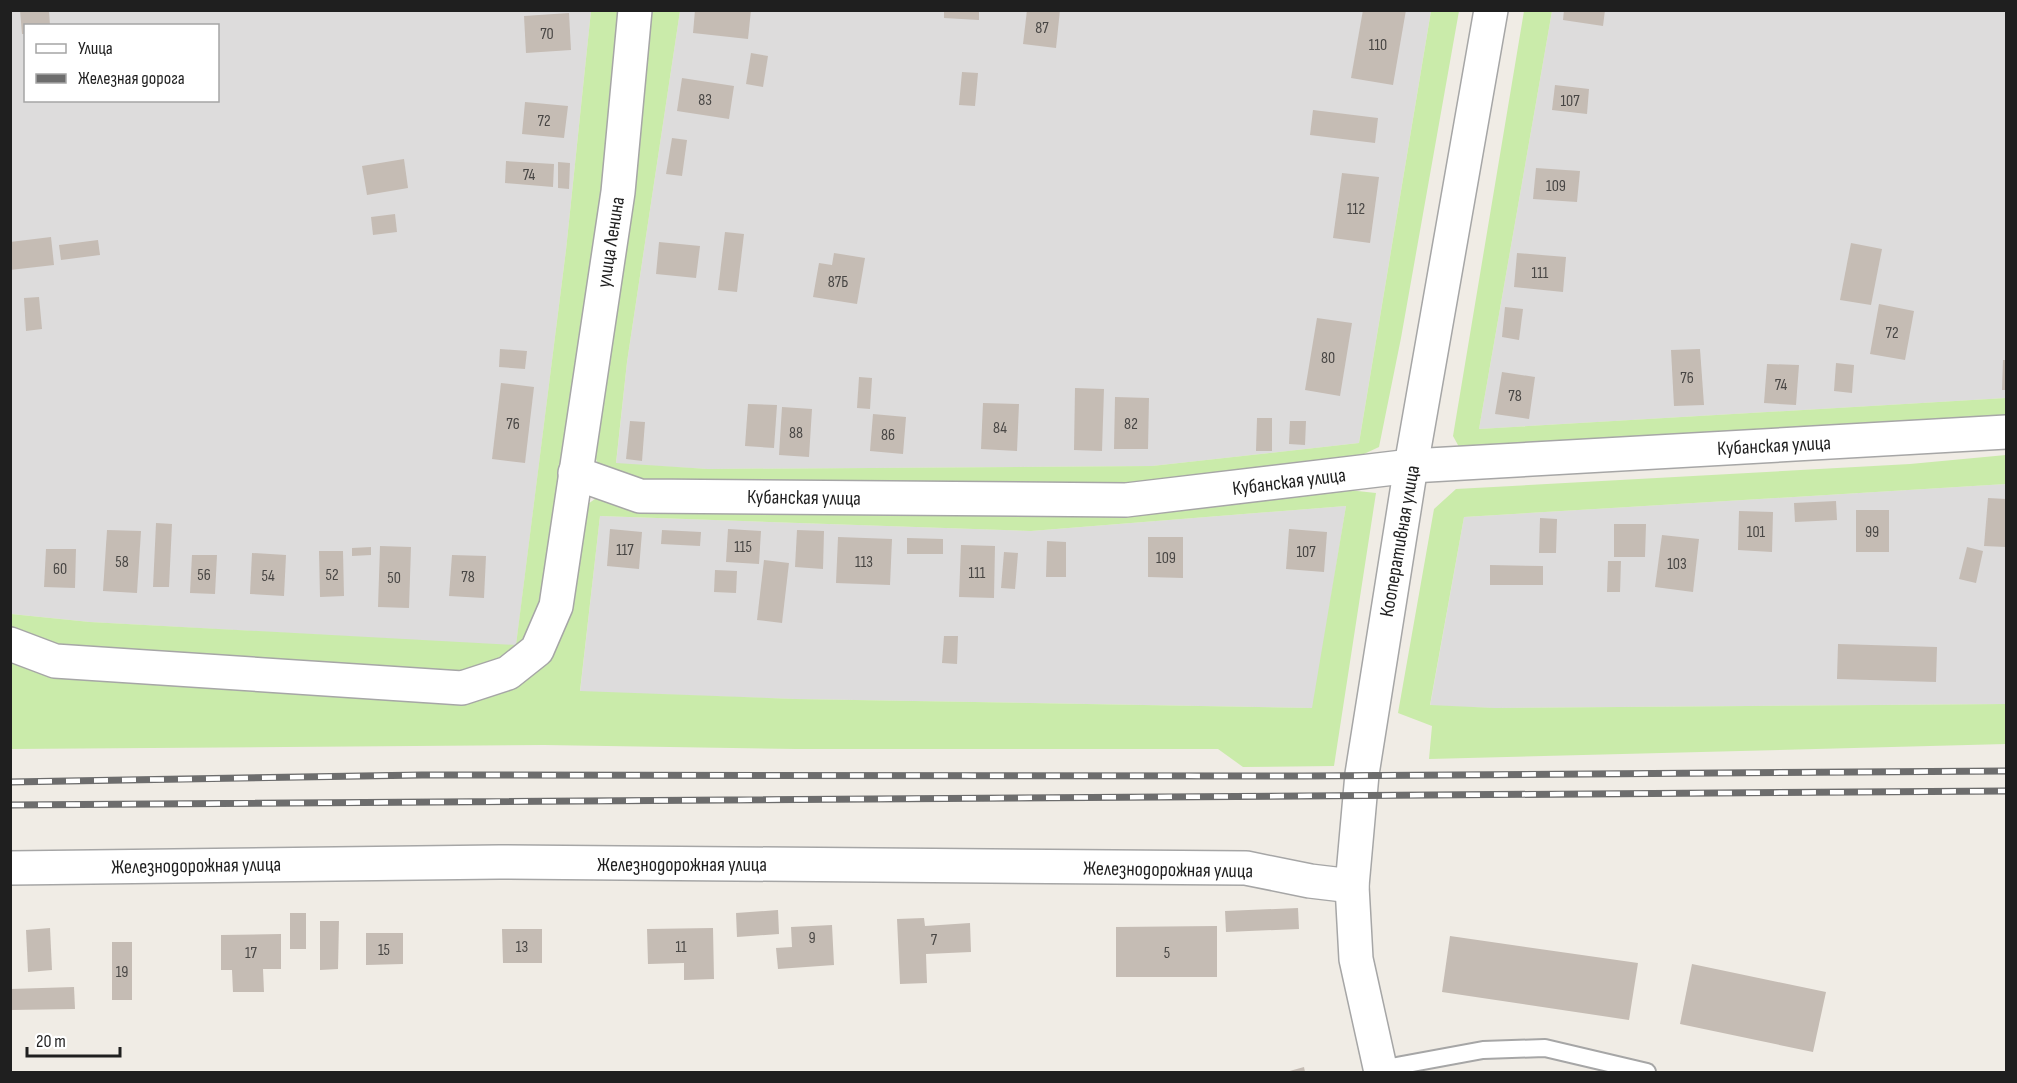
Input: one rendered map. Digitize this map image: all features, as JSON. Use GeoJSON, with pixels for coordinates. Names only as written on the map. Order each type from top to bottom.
{"type":"FeatureCollection","features":[{"type":"Feature","properties":{"kind":"street","name":"улица Ленина"},"geometry":{"type":"LineString","coordinates":[[575,473],[618,192],[635,10]]}},
{"type":"Feature","properties":{"kind":"street","name":"Кооперативная улица"},"geometry":{"type":"LineString","coordinates":[[1381,1071],[1356,958],[1352,886],[1365,741],[1491,10]]}},
{"type":"Feature","properties":{"kind":"street","name":"Кубанская улица"},"geometry":{"type":"LineString","coordinates":[[575,473],[640,496],[1126,500],[1411,466],[2007,432]]}},
{"type":"Feature","properties":{"kind":"street"},"geometry":{"type":"LineString","coordinates":[[10,644],[55,662],[462,688],[508,673],[537,650],[556,606],[575,473]]}},
{"type":"Feature","properties":{"kind":"street","name":"Железнодорожная улица"},"geometry":{"type":"LineString","coordinates":[[10,867],[499,862],[1246,868],[1310,881],[1352,886]]}},
{"type":"Feature","properties":{"kind":"lane"},"geometry":{"type":"LineString","coordinates":[[1381,1071],[1483,1050],[1545,1048],[1647,1072]]}},
{"type":"Feature","properties":{"kind":"shaded area"},"geometry":{"type":"Polygon","coordinates":[[[10,11],[591,11],[566,250],[516,646],[90,622],[11,614],[10,11]]]}},
{"type":"Feature","properties":{"kind":"shaded area"},"geometry":{"type":"Polygon","coordinates":[[[680,11],[1431,11],[1359,443],[1152,466],[708,469],[616,464],[627,362],[680,11]]]}},
{"type":"Feature","properties":{"kind":"shaded area"},"geometry":{"type":"Polygon","coordinates":[[[1552,11],[2006,11],[2006,398],[1479,429],[1552,11]]]}},
{"type":"Feature","properties":{"kind":"shaded area"},"geometry":{"type":"Polygon","coordinates":[[[2006,484],[2006,704],[1495,708],[1430,706],[1464,517],[2006,484]]]}},
{"type":"Feature","properties":{"kind":"shaded area"},"geometry":{"type":"Polygon","coordinates":[[[1346,506],[1313,708],[796,699],[580,692],[600,516],[1031,531],[1346,506]]]}},
{"type":"Feature","properties":{"kind":"green space"},"geometry":{"type":"Polygon","coordinates":[[[591,11],[627,11],[553,582],[535,636],[484,673],[45,648],[11,632],[11,614],[90,622],[516,645],[566,250],[591,11]]]}},
{"type":"Feature","properties":{"kind":"green space"},"geometry":{"type":"Polygon","coordinates":[[[647,11],[680,11],[627,362],[616,463],[708,469],[1152,466],[1359,443],[1431,11],[1459,11],[1401,338],[1379,447],[1351,460],[1180,488],[638,485],[601,471],[590,445],[647,11]]]}},
{"type":"Feature","properties":{"kind":"green space"},"geometry":{"type":"Polygon","coordinates":[[[1524,11],[1552,11],[1479,429],[2006,398],[2006,422],[1464,456],[1453,436],[1524,11]]]}},
{"type":"Feature","properties":{"kind":"green space"},"geometry":{"type":"Polygon","coordinates":[[[2006,455],[2006,484],[1464,517],[1430,705],[1495,708],[2006,704],[2006,744],[1429,759],[1432,726],[1398,713],[1434,509],[1456,489],[1910,464],[2006,455]]]}},
{"type":"Feature","properties":{"kind":"green space"},"geometry":{"type":"Polygon","coordinates":[[[1339,489],[1376,493],[1334,766],[1243,767],[1218,749],[796,749],[544,745],[11,749],[10,653],[135,683],[245,691],[478,699],[527,679],[588,504],[599,496],[1339,489]],[[1346,506],[1031,531],[600,516],[580,691],[796,699],[1312,708],[1346,506]]]}},
{"type":"Feature","properties":{"kind":"building"},"geometry":{"type":"Polygon","coordinates":[[[20,10],[49,10],[50,24],[24,24],[24,34],[22,34],[20,10]]]}},
{"type":"Feature","properties":{"kind":"building"},"geometry":{"type":"Polygon","coordinates":[[[695,10],[751,10],[748,39],[693,33],[695,10]]]}},
{"type":"Feature","properties":{"kind":"building"},"geometry":{"type":"Polygon","coordinates":[[[944,10],[979,10],[979,20],[944,18],[944,10]]]}},
{"type":"Feature","properties":{"kind":"building"},"geometry":{"type":"Polygon","coordinates":[[[1027,10],[1060,10],[1056,48],[1023,44],[1027,10]]]}},
{"type":"Feature","properties":{"kind":"building"},"geometry":{"type":"Polygon","coordinates":[[[1363,10],[1406,10],[1393,85],[1351,78],[1363,10]]]}},
{"type":"Feature","properties":{"kind":"building"},"geometry":{"type":"Polygon","coordinates":[[[1564,10],[1605,10],[1603,26],[1563,20],[1564,10]]]}},
{"type":"Feature","properties":{"kind":"building"},"geometry":{"type":"Polygon","coordinates":[[[569,13],[571,50],[526,53],[524,16],[569,13]]]}},
{"type":"Feature","properties":{"kind":"building"},"geometry":{"type":"Polygon","coordinates":[[[751,53],[768,56],[763,87],[746,84],[751,53]]]}},
{"type":"Feature","properties":{"kind":"building"},"geometry":{"type":"Polygon","coordinates":[[[962,72],[978,73],[975,106],[959,105],[962,72]]]}},
{"type":"Feature","properties":{"kind":"building"},"geometry":{"type":"Polygon","coordinates":[[[682,78],[734,86],[729,119],[677,111],[682,78]]]}},
{"type":"Feature","properties":{"kind":"building"},"geometry":{"type":"Polygon","coordinates":[[[1555,85],[1589,89],[1587,114],[1552,110],[1555,85]]]}},
{"type":"Feature","properties":{"kind":"building"},"geometry":{"type":"Polygon","coordinates":[[[525,102],[568,106],[564,138],[522,134],[525,102]]]}},
{"type":"Feature","properties":{"kind":"building"},"geometry":{"type":"Polygon","coordinates":[[[1313,110],[1378,118],[1375,143],[1310,135],[1313,110]]]}},
{"type":"Feature","properties":{"kind":"building"},"geometry":{"type":"Polygon","coordinates":[[[672,138],[687,140],[682,176],[666,174],[672,138]]]}},
{"type":"Feature","properties":{"kind":"building"},"geometry":{"type":"Polygon","coordinates":[[[404,159],[408,188],[367,195],[362,166],[404,159]]]}},
{"type":"Feature","properties":{"kind":"building"},"geometry":{"type":"Polygon","coordinates":[[[506,161],[554,164],[553,187],[505,183],[506,161]]]}},
{"type":"Feature","properties":{"kind":"building"},"geometry":{"type":"Polygon","coordinates":[[[558,162],[570,163],[569,189],[558,188],[558,162]]]}},
{"type":"Feature","properties":{"kind":"building"},"geometry":{"type":"Polygon","coordinates":[[[1536,168],[1580,171],[1577,202],[1533,199],[1536,168]]]}},
{"type":"Feature","properties":{"kind":"building"},"geometry":{"type":"Polygon","coordinates":[[[1342,173],[1379,177],[1370,243],[1333,238],[1342,173]]]}},
{"type":"Feature","properties":{"kind":"building"},"geometry":{"type":"Polygon","coordinates":[[[395,214],[397,232],[373,235],[371,217],[395,214]]]}},
{"type":"Feature","properties":{"kind":"building"},"geometry":{"type":"Polygon","coordinates":[[[725,232],[744,234],[737,292],[718,290],[725,232]]]}},
{"type":"Feature","properties":{"kind":"building"},"geometry":{"type":"Polygon","coordinates":[[[51,237],[54,265],[10,270],[10,242],[51,237]]]}},
{"type":"Feature","properties":{"kind":"building"},"geometry":{"type":"Polygon","coordinates":[[[98,240],[100,255],[61,260],[59,245],[98,240]]]}},
{"type":"Feature","properties":{"kind":"building"},"geometry":{"type":"Polygon","coordinates":[[[659,242],[700,246],[696,278],[656,274],[659,242]]]}},
{"type":"Feature","properties":{"kind":"building"},"geometry":{"type":"Polygon","coordinates":[[[1851,243],[1882,249],[1871,305],[1840,300],[1851,243]]]}},
{"type":"Feature","properties":{"kind":"building"},"geometry":{"type":"Polygon","coordinates":[[[834,253],[865,258],[857,304],[813,297],[819,263],[832,265],[834,253]]]}},
{"type":"Feature","properties":{"kind":"building"},"geometry":{"type":"Polygon","coordinates":[[[1517,253],[1566,257],[1563,292],[1514,287],[1517,253]]]}},
{"type":"Feature","properties":{"kind":"building"},"geometry":{"type":"Polygon","coordinates":[[[39,297],[42,329],[26,331],[24,298],[39,297]]]}},
{"type":"Feature","properties":{"kind":"building"},"geometry":{"type":"Polygon","coordinates":[[[1879,304],[1914,311],[1905,360],[1870,354],[1879,304]]]}},
{"type":"Feature","properties":{"kind":"building"},"geometry":{"type":"Polygon","coordinates":[[[1505,307],[1523,309],[1519,340],[1502,337],[1505,307]]]}},
{"type":"Feature","properties":{"kind":"building"},"geometry":{"type":"Polygon","coordinates":[[[1317,318],[1352,323],[1340,396],[1305,390],[1317,318]]]}},
{"type":"Feature","properties":{"kind":"building"},"geometry":{"type":"Polygon","coordinates":[[[500,349],[527,351],[525,369],[499,367],[500,349]]]}},
{"type":"Feature","properties":{"kind":"building"},"geometry":{"type":"Polygon","coordinates":[[[1700,349],[1704,405],[1674,406],[1671,350],[1700,349]]]}},
{"type":"Feature","properties":{"kind":"building"},"geometry":{"type":"Polygon","coordinates":[[[2003,360],[2006,360],[2006,390],[2002,390],[2003,360]]]}},
{"type":"Feature","properties":{"kind":"building"},"geometry":{"type":"Polygon","coordinates":[[[1836,363],[1854,365],[1852,393],[1834,391],[1836,363]]]}},
{"type":"Feature","properties":{"kind":"building"},"geometry":{"type":"Polygon","coordinates":[[[1767,364],[1799,365],[1796,405],[1764,403],[1767,364]]]}},
{"type":"Feature","properties":{"kind":"building"},"geometry":{"type":"Polygon","coordinates":[[[1502,372],[1535,377],[1529,419],[1495,414],[1502,372]]]}},
{"type":"Feature","properties":{"kind":"building"},"geometry":{"type":"Polygon","coordinates":[[[859,377],[872,378],[870,409],[857,408],[859,377]]]}},
{"type":"Feature","properties":{"kind":"building"},"geometry":{"type":"Polygon","coordinates":[[[501,383],[534,387],[525,463],[492,459],[501,383]]]}},
{"type":"Feature","properties":{"kind":"building"},"geometry":{"type":"Polygon","coordinates":[[[1075,388],[1104,389],[1102,451],[1074,450],[1075,388]]]}},
{"type":"Feature","properties":{"kind":"building"},"geometry":{"type":"Polygon","coordinates":[[[1115,397],[1149,398],[1148,449],[1114,449],[1115,397]]]}},
{"type":"Feature","properties":{"kind":"building"},"geometry":{"type":"Polygon","coordinates":[[[983,403],[1019,404],[1017,451],[981,449],[983,403]]]}},
{"type":"Feature","properties":{"kind":"building"},"geometry":{"type":"Polygon","coordinates":[[[748,404],[777,405],[774,448],[745,446],[748,404]]]}},
{"type":"Feature","properties":{"kind":"building"},"geometry":{"type":"Polygon","coordinates":[[[782,407],[812,409],[809,457],[779,455],[782,407]]]}},
{"type":"Feature","properties":{"kind":"building"},"geometry":{"type":"Polygon","coordinates":[[[873,414],[906,417],[903,454],[870,451],[873,414]]]}},
{"type":"Feature","properties":{"kind":"building"},"geometry":{"type":"Polygon","coordinates":[[[1257,418],[1272,418],[1272,451],[1256,451],[1257,418]]]}},
{"type":"Feature","properties":{"kind":"building"},"geometry":{"type":"Polygon","coordinates":[[[630,421],[645,422],[642,461],[626,459],[630,421]]]}},
{"type":"Feature","properties":{"kind":"building"},"geometry":{"type":"Polygon","coordinates":[[[1290,421],[1306,421],[1305,445],[1289,444],[1290,421]]]}},
{"type":"Feature","properties":{"kind":"building"},"geometry":{"type":"Polygon","coordinates":[[[1988,498],[2006,499],[2006,547],[1984,546],[1988,498]]]}},
{"type":"Feature","properties":{"kind":"building"},"geometry":{"type":"Polygon","coordinates":[[[1836,501],[1837,520],[1795,522],[1794,503],[1836,501]]]}},
{"type":"Feature","properties":{"kind":"building"},"geometry":{"type":"Polygon","coordinates":[[[1856,510],[1889,510],[1889,552],[1856,552],[1856,510]]]}},
{"type":"Feature","properties":{"kind":"building"},"geometry":{"type":"Polygon","coordinates":[[[1739,511],[1773,512],[1772,552],[1738,550],[1739,511]]]}},
{"type":"Feature","properties":{"kind":"building"},"geometry":{"type":"Polygon","coordinates":[[[1540,518],[1557,519],[1556,553],[1539,553],[1540,518]]]}},
{"type":"Feature","properties":{"kind":"building"},"geometry":{"type":"Polygon","coordinates":[[[156,523],[172,524],[169,587],[153,587],[156,523]]]}},
{"type":"Feature","properties":{"kind":"building"},"geometry":{"type":"Polygon","coordinates":[[[1614,524],[1646,524],[1645,557],[1614,557],[1614,524]]]}},
{"type":"Feature","properties":{"kind":"building"},"geometry":{"type":"Polygon","coordinates":[[[610,529],[642,532],[639,569],[607,566],[610,529]]]}},
{"type":"Feature","properties":{"kind":"building"},"geometry":{"type":"Polygon","coordinates":[[[728,529],[761,531],[759,564],[726,562],[728,529]]]}},
{"type":"Feature","properties":{"kind":"building"},"geometry":{"type":"Polygon","coordinates":[[[1289,529],[1327,532],[1324,572],[1286,569],[1289,529]]]}},
{"type":"Feature","properties":{"kind":"building"},"geometry":{"type":"Polygon","coordinates":[[[107,530],[141,531],[137,593],[103,591],[107,530]]]}},
{"type":"Feature","properties":{"kind":"building"},"geometry":{"type":"Polygon","coordinates":[[[662,530],[701,532],[700,546],[661,544],[662,530]]]}},
{"type":"Feature","properties":{"kind":"building"},"geometry":{"type":"Polygon","coordinates":[[[797,530],[824,531],[823,569],[795,567],[797,530]]]}},
{"type":"Feature","properties":{"kind":"building"},"geometry":{"type":"Polygon","coordinates":[[[1662,535],[1699,539],[1693,592],[1655,587],[1662,535]]]}},
{"type":"Feature","properties":{"kind":"building"},"geometry":{"type":"Polygon","coordinates":[[[838,537],[892,539],[890,585],[836,583],[838,537]]]}},
{"type":"Feature","properties":{"kind":"building"},"geometry":{"type":"Polygon","coordinates":[[[1148,537],[1183,537],[1183,578],[1148,577],[1148,537]]]}},
{"type":"Feature","properties":{"kind":"building"},"geometry":{"type":"Polygon","coordinates":[[[907,538],[943,539],[943,554],[907,554],[907,538]]]}},
{"type":"Feature","properties":{"kind":"building"},"geometry":{"type":"Polygon","coordinates":[[[1047,541],[1066,542],[1066,577],[1046,577],[1047,541]]]}},
{"type":"Feature","properties":{"kind":"building"},"geometry":{"type":"Polygon","coordinates":[[[961,545],[995,546],[994,598],[959,597],[961,545]]]}},
{"type":"Feature","properties":{"kind":"building"},"geometry":{"type":"Polygon","coordinates":[[[380,546],[411,547],[409,608],[378,607],[380,546]]]}},
{"type":"Feature","properties":{"kind":"building"},"geometry":{"type":"Polygon","coordinates":[[[371,547],[371,555],[352,556],[352,548],[371,547]]]}},
{"type":"Feature","properties":{"kind":"building"},"geometry":{"type":"Polygon","coordinates":[[[1967,547],[1983,551],[1976,583],[1959,579],[1967,547]]]}},
{"type":"Feature","properties":{"kind":"building"},"geometry":{"type":"Polygon","coordinates":[[[46,549],[76,549],[75,588],[44,587],[46,549]]]}},
{"type":"Feature","properties":{"kind":"building"},"geometry":{"type":"Polygon","coordinates":[[[319,551],[343,551],[344,596],[320,597],[319,551]]]}},
{"type":"Feature","properties":{"kind":"building"},"geometry":{"type":"Polygon","coordinates":[[[1004,552],[1018,553],[1015,589],[1001,588],[1004,552]]]}},
{"type":"Feature","properties":{"kind":"building"},"geometry":{"type":"Polygon","coordinates":[[[252,553],[286,555],[284,596],[250,594],[252,553]]]}},
{"type":"Feature","properties":{"kind":"building"},"geometry":{"type":"Polygon","coordinates":[[[192,555],[217,555],[215,594],[190,593],[192,555]]]}},
{"type":"Feature","properties":{"kind":"building"},"geometry":{"type":"Polygon","coordinates":[[[452,555],[486,556],[484,598],[449,596],[452,555]]]}},
{"type":"Feature","properties":{"kind":"building"},"geometry":{"type":"Polygon","coordinates":[[[764,560],[789,563],[782,623],[757,620],[764,560]]]}},
{"type":"Feature","properties":{"kind":"building"},"geometry":{"type":"Polygon","coordinates":[[[1608,561],[1621,561],[1620,592],[1607,592],[1608,561]]]}},
{"type":"Feature","properties":{"kind":"building"},"geometry":{"type":"Polygon","coordinates":[[[1490,565],[1543,566],[1543,585],[1490,585],[1490,565]]]}},
{"type":"Feature","properties":{"kind":"building"},"geometry":{"type":"Polygon","coordinates":[[[715,570],[737,571],[736,593],[714,592],[715,570]]]}},
{"type":"Feature","properties":{"kind":"building"},"geometry":{"type":"Polygon","coordinates":[[[944,636],[958,636],[957,664],[942,663],[944,636]]]}},
{"type":"Feature","properties":{"kind":"building"},"geometry":{"type":"Polygon","coordinates":[[[1838,644],[1937,647],[1936,682],[1837,679],[1838,644]]]}},
{"type":"Feature","properties":{"kind":"building"},"geometry":{"type":"Polygon","coordinates":[[[1298,908],[1299,929],[1226,932],[1225,911],[1298,908]]]}},
{"type":"Feature","properties":{"kind":"building"},"geometry":{"type":"Polygon","coordinates":[[[778,910],[779,934],[737,937],[736,913],[778,910]]]}},
{"type":"Feature","properties":{"kind":"building"},"geometry":{"type":"Polygon","coordinates":[[[290,913],[306,913],[306,949],[290,949],[290,913]]]}},
{"type":"Feature","properties":{"kind":"building"},"geometry":{"type":"Polygon","coordinates":[[[924,918],[925,926],[970,923],[971,952],[926,954],[927,983],[900,984],[897,919],[924,918]]]}},
{"type":"Feature","properties":{"kind":"building"},"geometry":{"type":"Polygon","coordinates":[[[320,921],[339,921],[338,969],[320,970],[320,921]]]}},
{"type":"Feature","properties":{"kind":"building"},"geometry":{"type":"Polygon","coordinates":[[[832,925],[834,965],[778,969],[776,948],[792,947],[791,927],[832,925]]]}},
{"type":"Feature","properties":{"kind":"building"},"geometry":{"type":"Polygon","coordinates":[[[1217,926],[1217,977],[1116,977],[1116,927],[1217,926]]]}},
{"type":"Feature","properties":{"kind":"building"},"geometry":{"type":"Polygon","coordinates":[[[50,928],[52,970],[28,972],[26,930],[50,928]]]}},
{"type":"Feature","properties":{"kind":"building"},"geometry":{"type":"Polygon","coordinates":[[[713,928],[714,979],[684,980],[684,963],[648,964],[647,929],[713,928]]]}},
{"type":"Feature","properties":{"kind":"building"},"geometry":{"type":"Polygon","coordinates":[[[502,929],[542,929],[542,963],[503,963],[502,929]]]}},
{"type":"Feature","properties":{"kind":"building"},"geometry":{"type":"Polygon","coordinates":[[[366,933],[403,933],[403,964],[366,965],[366,933]]]}},
{"type":"Feature","properties":{"kind":"building"},"geometry":{"type":"Polygon","coordinates":[[[281,934],[281,969],[263,969],[264,992],[233,992],[232,970],[221,970],[221,935],[281,934]]]}},
{"type":"Feature","properties":{"kind":"building"},"geometry":{"type":"Polygon","coordinates":[[[1450,936],[1638,963],[1629,1020],[1442,992],[1450,936]]]}},
{"type":"Feature","properties":{"kind":"building"},"geometry":{"type":"Polygon","coordinates":[[[112,942],[132,942],[132,1000],[112,1000],[112,942]]]}},
{"type":"Feature","properties":{"kind":"building"},"geometry":{"type":"Polygon","coordinates":[[[1692,964],[1826,992],[1813,1052],[1680,1024],[1692,964]]]}},
{"type":"Feature","properties":{"kind":"building"},"geometry":{"type":"Polygon","coordinates":[[[74,987],[75,1009],[10,1010],[10,989],[74,987]]]}},
{"type":"Feature","properties":{"kind":"building"},"geometry":{"type":"Polygon","coordinates":[[[1304,1067],[1305,1072],[1286,1072],[1304,1067]]]}},
{"type":"Feature","properties":{"kind":"railway"},"geometry":{"type":"LineString","coordinates":[[10,782],[422,775],[1303,776],[2006,771]]}},
{"type":"Feature","properties":{"kind":"railway"},"geometry":{"type":"LineString","coordinates":[[10,805],[2006,791]]}}]}
